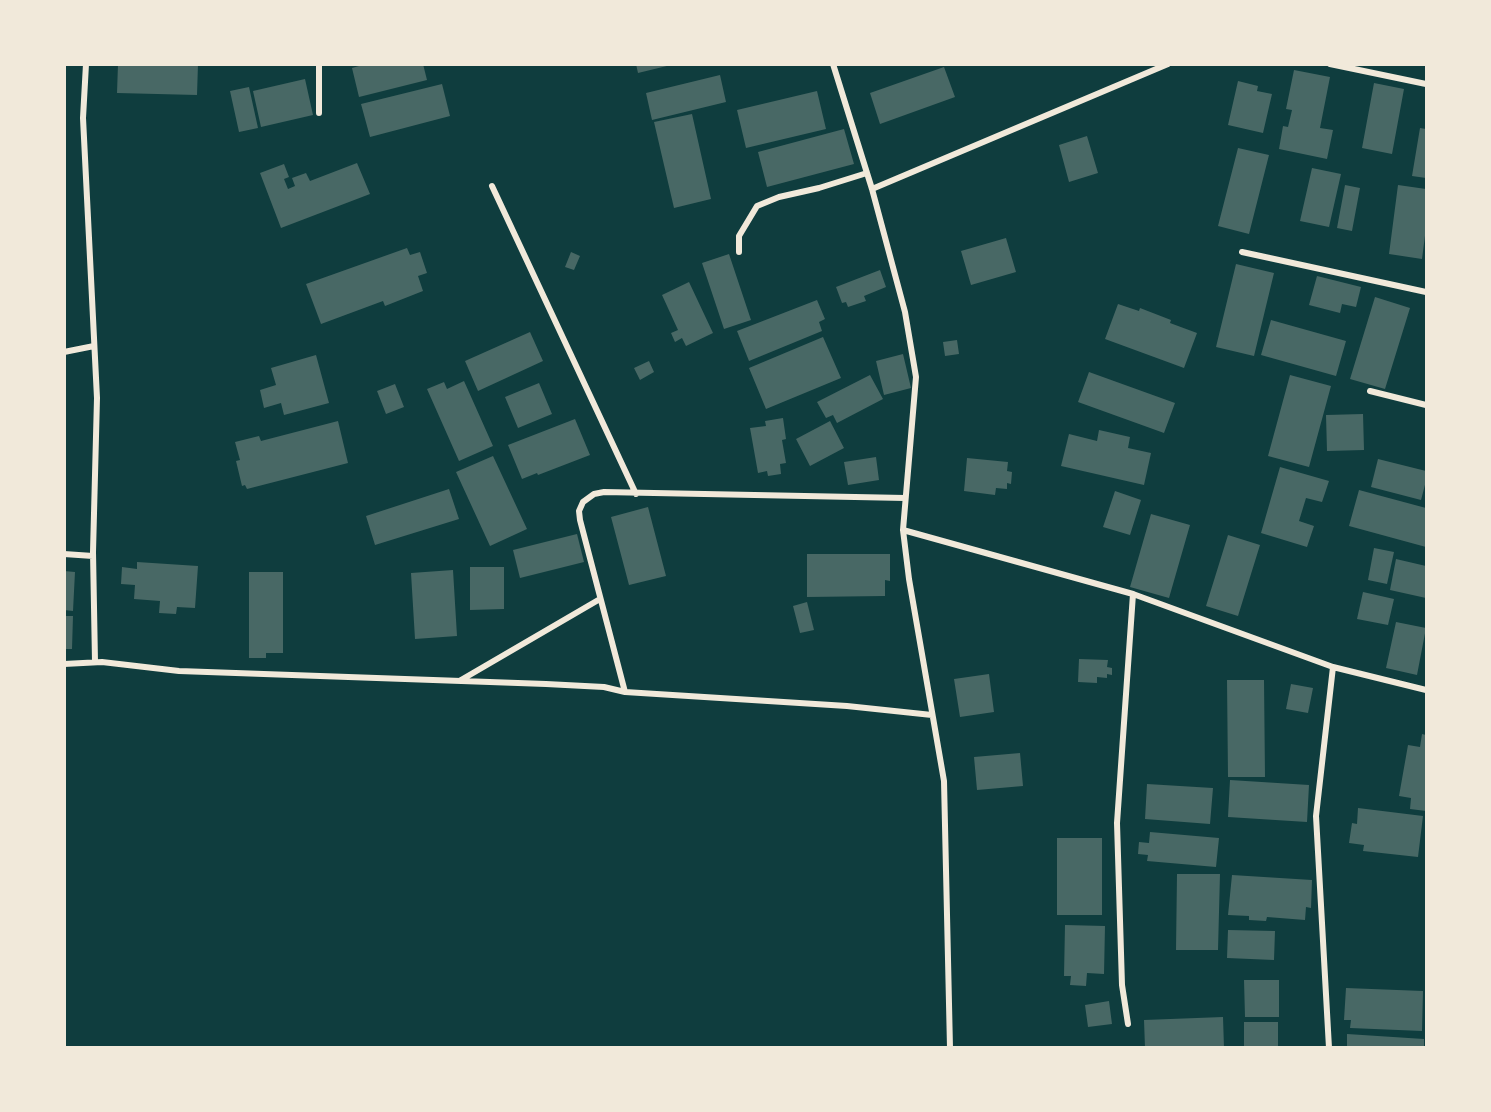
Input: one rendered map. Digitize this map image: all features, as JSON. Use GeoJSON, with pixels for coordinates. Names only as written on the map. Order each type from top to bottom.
{"type":"FeatureCollection","features":[{"type":"Feature","properties":{"kind":"street"},"geometry":{"type":"LineString","coordinates":[[86,64],[83,118],[97,398],[93,556],[95,662]]}},
{"type":"Feature","properties":{"kind":"street"},"geometry":{"type":"LineString","coordinates":[[319,64],[319,113]]}},
{"type":"Feature","properties":{"kind":"street"},"geometry":{"type":"LineString","coordinates":[[833,64],[872,189],[904,312],[915,377],[903,530],[909,579],[944,781],[950,1047]]}},
{"type":"Feature","properties":{"kind":"street"},"geometry":{"type":"LineString","coordinates":[[872,189],[1168,64]]}},
{"type":"Feature","properties":{"kind":"street"},"geometry":{"type":"LineString","coordinates":[[1330,64],[1426,84]]}},
{"type":"Feature","properties":{"kind":"street"},"geometry":{"type":"LineString","coordinates":[[739,252],[739,236],[757,206],[779,197],[819,188],[867,172]]}},
{"type":"Feature","properties":{"kind":"street"},"geometry":{"type":"LineString","coordinates":[[492,186],[636,494]]}},
{"type":"Feature","properties":{"kind":"street"},"geometry":{"type":"LineString","coordinates":[[1242,252],[1426,292]]}},
{"type":"Feature","properties":{"kind":"street"},"geometry":{"type":"LineString","coordinates":[[64,352],[94,346]]}},
{"type":"Feature","properties":{"kind":"street"},"geometry":{"type":"LineString","coordinates":[[1370,391],[1426,405]]}},
{"type":"Feature","properties":{"kind":"street"},"geometry":{"type":"LineString","coordinates":[[625,692],[580,520],[579,511],[583,502],[594,494],[604,492],[905,498]]}},
{"type":"Feature","properties":{"kind":"street"},"geometry":{"type":"LineString","coordinates":[[903,530],[1133,594],[1333,667],[1426,690]]}},
{"type":"Feature","properties":{"kind":"street"},"geometry":{"type":"LineString","coordinates":[[64,554],[93,556]]}},
{"type":"Feature","properties":{"kind":"street"},"geometry":{"type":"LineString","coordinates":[[1128,1024],[1122,985],[1117,824],[1133,594]]}},
{"type":"Feature","properties":{"kind":"street"},"geometry":{"type":"LineString","coordinates":[[461,680],[600,599]]}},
{"type":"Feature","properties":{"kind":"street"},"geometry":{"type":"LineString","coordinates":[[64,664],[95,662],[179,671],[604,687],[625,692],[847,706],[932,715]]}},
{"type":"Feature","properties":{"kind":"street"},"geometry":{"type":"LineString","coordinates":[[1329,1047],[1317,816],[1333,667]]}},
{"type":"Feature","properties":{"kind":"building"},"geometry":{"type":"Polygon","coordinates":[[[118,64],[198,64],[197,95],[117,93],[118,64]]]}},
{"type":"Feature","properties":{"kind":"building"},"geometry":{"type":"Polygon","coordinates":[[[366,64],[423,64],[427,80],[359,97],[352,68],[366,64]]]}},
{"type":"Feature","properties":{"kind":"building"},"geometry":{"type":"Polygon","coordinates":[[[636,64],[671,64],[671,65],[638,73],[636,64]]]}},
{"type":"Feature","properties":{"kind":"building"},"geometry":{"type":"Polygon","coordinates":[[[944,67],[955,97],[880,124],[870,93],[944,67]]]}},
{"type":"Feature","properties":{"kind":"building"},"geometry":{"type":"Polygon","coordinates":[[[1294,70],[1330,77],[1320,128],[1333,130],[1327,159],[1279,149],[1283,126],[1288,127],[1292,110],[1286,109],[1294,70]]]}},
{"type":"Feature","properties":{"kind":"building"},"geometry":{"type":"Polygon","coordinates":[[[720,75],[726,102],[652,120],[646,93],[720,75]]]}},
{"type":"Feature","properties":{"kind":"building"},"geometry":{"type":"Polygon","coordinates":[[[305,79],[313,115],[261,127],[253,91],[305,79]]]}},
{"type":"Feature","properties":{"kind":"building"},"geometry":{"type":"Polygon","coordinates":[[[1238,81],[1258,86],[1257,91],[1272,94],[1263,133],[1228,125],[1238,81]]]}},
{"type":"Feature","properties":{"kind":"building"},"geometry":{"type":"Polygon","coordinates":[[[1374,83],[1404,89],[1392,154],[1362,148],[1374,83]]]}},
{"type":"Feature","properties":{"kind":"building"},"geometry":{"type":"Polygon","coordinates":[[[442,84],[450,116],[370,137],[361,104],[442,84]]]}},
{"type":"Feature","properties":{"kind":"building"},"geometry":{"type":"Polygon","coordinates":[[[249,87],[258,128],[239,132],[230,91],[249,87]]]}},
{"type":"Feature","properties":{"kind":"building"},"geometry":{"type":"Polygon","coordinates":[[[817,91],[826,129],[746,148],[737,110],[817,91]]]}},
{"type":"Feature","properties":{"kind":"building"},"geometry":{"type":"Polygon","coordinates":[[[692,114],[711,199],[674,208],[654,122],[692,114]]]}},
{"type":"Feature","properties":{"kind":"building"},"geometry":{"type":"Polygon","coordinates":[[[1420,128],[1426,129],[1426,178],[1412,176],[1420,128]]]}},
{"type":"Feature","properties":{"kind":"building"},"geometry":{"type":"Polygon","coordinates":[[[844,129],[854,164],[767,187],[758,152],[844,129]]]}},
{"type":"Feature","properties":{"kind":"building"},"geometry":{"type":"Polygon","coordinates":[[[1087,136],[1098,173],[1069,182],[1059,145],[1087,136]]]}},
{"type":"Feature","properties":{"kind":"building"},"geometry":{"type":"Polygon","coordinates":[[[1238,148],[1269,155],[1249,234],[1218,226],[1238,148]]]}},
{"type":"Feature","properties":{"kind":"building"},"geometry":{"type":"Polygon","coordinates":[[[357,163],[370,194],[281,228],[260,173],[284,164],[289,177],[284,179],[288,189],[295,186],[292,178],[306,173],[310,181],[357,163]]]}},
{"type":"Feature","properties":{"kind":"building"},"geometry":{"type":"Polygon","coordinates":[[[1312,168],[1341,174],[1329,227],[1300,221],[1312,168]]]}},
{"type":"Feature","properties":{"kind":"building"},"geometry":{"type":"Polygon","coordinates":[[[1345,185],[1360,188],[1352,231],[1337,228],[1345,185]]]}},
{"type":"Feature","properties":{"kind":"building"},"geometry":{"type":"Polygon","coordinates":[[[1398,185],[1426,189],[1426,228],[1422,259],[1389,254],[1398,185]]]}},
{"type":"Feature","properties":{"kind":"building"},"geometry":{"type":"Polygon","coordinates":[[[1006,238],[1016,272],[971,285],[961,251],[1006,238]]]}},
{"type":"Feature","properties":{"kind":"building"},"geometry":{"type":"Polygon","coordinates":[[[407,248],[410,255],[420,252],[427,273],[418,276],[423,291],[385,306],[383,301],[321,324],[306,284],[407,248]]]}},
{"type":"Feature","properties":{"kind":"building"},"geometry":{"type":"Polygon","coordinates":[[[571,252],[580,256],[574,270],[565,267],[571,252]]]}},
{"type":"Feature","properties":{"kind":"building"},"geometry":{"type":"Polygon","coordinates":[[[729,254],[751,320],[724,329],[702,263],[729,254]]]}},
{"type":"Feature","properties":{"kind":"building"},"geometry":{"type":"Polygon","coordinates":[[[1236,264],[1274,273],[1254,356],[1216,347],[1236,264]]]}},
{"type":"Feature","properties":{"kind":"building"},"geometry":{"type":"Polygon","coordinates":[[[880,270],[886,287],[864,296],[866,301],[848,307],[846,302],[842,303],[836,287],[880,270]]]}},
{"type":"Feature","properties":{"kind":"building"},"geometry":{"type":"Polygon","coordinates":[[[1317,276],[1361,287],[1356,307],[1342,304],[1340,313],[1309,305],[1317,276]]]}},
{"type":"Feature","properties":{"kind":"building"},"geometry":{"type":"Polygon","coordinates":[[[689,282],[713,333],[686,346],[682,338],[675,342],[671,333],[678,330],[662,295],[689,282]]]}},
{"type":"Feature","properties":{"kind":"building"},"geometry":{"type":"Polygon","coordinates":[[[1375,297],[1410,308],[1385,389],[1350,379],[1375,297]]]}},
{"type":"Feature","properties":{"kind":"building"},"geometry":{"type":"Polygon","coordinates":[[[817,300],[825,319],[819,322],[822,331],[749,361],[737,331],[817,300]]]}},
{"type":"Feature","properties":{"kind":"building"},"geometry":{"type":"Polygon","coordinates":[[[1118,304],[1139,311],[1140,308],[1197,333],[1184,368],[1105,339],[1118,304]]]}},
{"type":"Feature","properties":{"kind":"building"},"geometry":{"type":"Polygon","coordinates":[[[1271,320],[1346,341],[1336,376],[1261,355],[1271,320]]]}},
{"type":"Feature","properties":{"kind":"building"},"geometry":{"type":"Polygon","coordinates":[[[530,332],[543,361],[478,391],[465,361],[530,332]]]}},
{"type":"Feature","properties":{"kind":"building"},"geometry":{"type":"Polygon","coordinates":[[[823,337],[841,378],[766,409],[749,368],[823,337]]]}},
{"type":"Feature","properties":{"kind":"building"},"geometry":{"type":"Polygon","coordinates":[[[957,340],[959,354],[945,356],[943,342],[957,340]]]}},
{"type":"Feature","properties":{"kind":"building"},"geometry":{"type":"Polygon","coordinates":[[[903,354],[911,388],[884,395],[876,361],[903,354]]]}},
{"type":"Feature","properties":{"kind":"building"},"geometry":{"type":"Polygon","coordinates":[[[316,355],[329,403],[284,415],[281,403],[264,408],[260,390],[276,385],[271,368],[316,355]]]}},
{"type":"Feature","properties":{"kind":"building"},"geometry":{"type":"Polygon","coordinates":[[[649,361],[654,372],[640,380],[634,368],[649,361]]]}},
{"type":"Feature","properties":{"kind":"building"},"geometry":{"type":"Polygon","coordinates":[[[1089,372],[1175,403],[1164,433],[1078,402],[1089,372]]]}},
{"type":"Feature","properties":{"kind":"building"},"geometry":{"type":"Polygon","coordinates":[[[870,375],[883,399],[837,423],[833,415],[826,418],[817,402],[870,375]]]}},
{"type":"Feature","properties":{"kind":"building"},"geometry":{"type":"Polygon","coordinates":[[[1290,375],[1331,386],[1309,467],[1268,456],[1290,375]]]}},
{"type":"Feature","properties":{"kind":"building"},"geometry":{"type":"Polygon","coordinates":[[[464,381],[493,446],[459,461],[427,389],[444,382],[447,389],[464,381]]]}},
{"type":"Feature","properties":{"kind":"building"},"geometry":{"type":"Polygon","coordinates":[[[539,383],[552,414],[518,428],[505,397],[539,383]]]}},
{"type":"Feature","properties":{"kind":"building"},"geometry":{"type":"Polygon","coordinates":[[[395,384],[404,407],[386,414],[377,391],[395,384]]]}},
{"type":"Feature","properties":{"kind":"building"},"geometry":{"type":"Polygon","coordinates":[[[1363,414],[1364,450],[1327,451],[1326,415],[1363,414]]]}},
{"type":"Feature","properties":{"kind":"building"},"geometry":{"type":"Polygon","coordinates":[[[783,418],[786,439],[782,440],[786,463],[780,464],[781,474],[768,476],[767,471],[758,473],[750,428],[766,426],[765,421],[783,418]]]}},
{"type":"Feature","properties":{"kind":"building"},"geometry":{"type":"Polygon","coordinates":[[[575,419],[590,455],[522,479],[508,445],[575,419]]]}},
{"type":"Feature","properties":{"kind":"building"},"geometry":{"type":"Polygon","coordinates":[[[338,421],[348,463],[247,489],[245,485],[242,486],[236,461],[240,460],[235,442],[259,436],[261,441],[338,421]]]}},
{"type":"Feature","properties":{"kind":"building"},"geometry":{"type":"Polygon","coordinates":[[[830,421],[844,448],[810,466],[796,439],[830,421]]]}},
{"type":"Feature","properties":{"kind":"building"},"geometry":{"type":"Polygon","coordinates":[[[1099,430],[1130,437],[1128,448],[1151,453],[1144,485],[1061,466],[1069,434],[1097,441],[1099,430]]]}},
{"type":"Feature","properties":{"kind":"building"},"geometry":{"type":"Polygon","coordinates":[[[493,456],[527,529],[490,546],[456,472],[493,456]]]}},
{"type":"Feature","properties":{"kind":"building"},"geometry":{"type":"Polygon","coordinates":[[[876,457],[879,480],[848,485],[844,462],[876,457]]]}},
{"type":"Feature","properties":{"kind":"building"},"geometry":{"type":"Polygon","coordinates":[[[967,458],[1008,462],[1007,471],[1012,472],[1011,484],[1007,483],[1007,489],[996,488],[995,495],[964,491],[967,458]]]}},
{"type":"Feature","properties":{"kind":"building"},"geometry":{"type":"Polygon","coordinates":[[[1378,459],[1426,471],[1421,500],[1371,487],[1378,459]]]}},
{"type":"Feature","properties":{"kind":"building"},"geometry":{"type":"Polygon","coordinates":[[[1280,467],[1329,481],[1322,502],[1306,498],[1299,521],[1314,526],[1307,547],[1261,533],[1280,467]]]}},
{"type":"Feature","properties":{"kind":"building"},"geometry":{"type":"Polygon","coordinates":[[[449,489],[459,519],[375,545],[366,516],[449,489]]]}},
{"type":"Feature","properties":{"kind":"building"},"geometry":{"type":"Polygon","coordinates":[[[1359,490],[1426,508],[1426,547],[1349,526],[1359,490]]]}},
{"type":"Feature","properties":{"kind":"building"},"geometry":{"type":"Polygon","coordinates":[[[1115,491],[1141,500],[1130,535],[1103,527],[1115,491]]]}},
{"type":"Feature","properties":{"kind":"building"},"geometry":{"type":"Polygon","coordinates":[[[648,507],[666,576],[629,585],[611,517],[648,507]]]}},
{"type":"Feature","properties":{"kind":"building"},"geometry":{"type":"Polygon","coordinates":[[[1151,514],[1190,525],[1169,598],[1130,587],[1151,514]]]}},
{"type":"Feature","properties":{"kind":"building"},"geometry":{"type":"Polygon","coordinates":[[[577,534],[584,562],[520,578],[513,550],[577,534]]]}},
{"type":"Feature","properties":{"kind":"building"},"geometry":{"type":"Polygon","coordinates":[[[1228,535],[1260,545],[1238,616],[1206,606],[1228,535]]]}},
{"type":"Feature","properties":{"kind":"building"},"geometry":{"type":"Polygon","coordinates":[[[1374,548],[1394,552],[1387,584],[1368,580],[1374,548]]]}},
{"type":"Feature","properties":{"kind":"building"},"geometry":{"type":"Polygon","coordinates":[[[807,554],[890,554],[890,581],[885,580],[885,596],[807,597],[807,554]]]}},
{"type":"Feature","properties":{"kind":"building"},"geometry":{"type":"Polygon","coordinates":[[[1396,559],[1426,566],[1426,598],[1390,590],[1396,559]]]}},
{"type":"Feature","properties":{"kind":"building"},"geometry":{"type":"Polygon","coordinates":[[[137,562],[198,566],[195,608],[177,607],[176,614],[159,613],[160,601],[134,599],[135,585],[121,584],[122,567],[137,569],[137,562]]]}},
{"type":"Feature","properties":{"kind":"building"},"geometry":{"type":"Polygon","coordinates":[[[470,567],[504,567],[504,609],[470,610],[470,567]]]}},
{"type":"Feature","properties":{"kind":"building"},"geometry":{"type":"Polygon","coordinates":[[[453,570],[457,636],[415,639],[411,573],[453,570]]]}},
{"type":"Feature","properties":{"kind":"building"},"geometry":{"type":"Polygon","coordinates":[[[64,571],[75,572],[73,611],[64,610],[64,571]]]}},
{"type":"Feature","properties":{"kind":"building"},"geometry":{"type":"Polygon","coordinates":[[[249,572],[283,572],[283,653],[266,653],[266,658],[249,658],[249,572]]]}},
{"type":"Feature","properties":{"kind":"building"},"geometry":{"type":"Polygon","coordinates":[[[1363,592],[1394,599],[1388,625],[1357,619],[1363,592]]]}},
{"type":"Feature","properties":{"kind":"building"},"geometry":{"type":"Polygon","coordinates":[[[807,602],[814,630],[800,633],[793,606],[807,602]]]}},
{"type":"Feature","properties":{"kind":"building"},"geometry":{"type":"Polygon","coordinates":[[[64,616],[73,616],[72,649],[64,649],[64,616]]]}},
{"type":"Feature","properties":{"kind":"building"},"geometry":{"type":"Polygon","coordinates":[[[1396,622],[1426,628],[1417,675],[1386,668],[1396,622]]]}},
{"type":"Feature","properties":{"kind":"building"},"geometry":{"type":"Polygon","coordinates":[[[1079,659],[1108,660],[1107,667],[1112,668],[1112,675],[1107,674],[1107,678],[1097,677],[1097,683],[1078,682],[1079,659]]]}},
{"type":"Feature","properties":{"kind":"building"},"geometry":{"type":"Polygon","coordinates":[[[989,674],[994,712],[960,717],[954,679],[989,674]]]}},
{"type":"Feature","properties":{"kind":"building"},"geometry":{"type":"Polygon","coordinates":[[[1227,680],[1264,680],[1265,777],[1228,777],[1227,680]]]}},
{"type":"Feature","properties":{"kind":"building"},"geometry":{"type":"Polygon","coordinates":[[[1291,684],[1313,688],[1308,713],[1286,709],[1291,684]]]}},
{"type":"Feature","properties":{"kind":"building"},"geometry":{"type":"Polygon","coordinates":[[[1422,734],[1426,735],[1426,811],[1410,809],[1411,798],[1399,796],[1408,745],[1420,747],[1422,734]]]}},
{"type":"Feature","properties":{"kind":"building"},"geometry":{"type":"Polygon","coordinates":[[[1020,753],[1023,786],[977,790],[974,757],[1020,753]]]}},
{"type":"Feature","properties":{"kind":"building"},"geometry":{"type":"Polygon","coordinates":[[[1230,780],[1309,785],[1307,822],[1228,817],[1230,780]]]}},
{"type":"Feature","properties":{"kind":"building"},"geometry":{"type":"Polygon","coordinates":[[[1147,784],[1213,788],[1210,824],[1145,819],[1147,784]]]}},
{"type":"Feature","properties":{"kind":"building"},"geometry":{"type":"Polygon","coordinates":[[[1358,808],[1423,816],[1418,857],[1363,851],[1364,845],[1349,843],[1352,823],[1357,824],[1358,808]]]}},
{"type":"Feature","properties":{"kind":"building"},"geometry":{"type":"Polygon","coordinates":[[[1150,832],[1219,838],[1216,867],[1147,861],[1148,855],[1138,854],[1139,842],[1149,843],[1150,832]]]}},
{"type":"Feature","properties":{"kind":"building"},"geometry":{"type":"Polygon","coordinates":[[[1057,838],[1102,838],[1102,915],[1057,915],[1057,838]]]}},
{"type":"Feature","properties":{"kind":"building"},"geometry":{"type":"Polygon","coordinates":[[[1177,874],[1220,874],[1218,950],[1176,950],[1177,874]]]}},
{"type":"Feature","properties":{"kind":"building"},"geometry":{"type":"Polygon","coordinates":[[[1232,875],[1312,880],[1311,908],[1306,907],[1305,920],[1267,917],[1266,921],[1249,920],[1249,916],[1228,915],[1232,875]]]}},
{"type":"Feature","properties":{"kind":"building"},"geometry":{"type":"Polygon","coordinates":[[[1065,925],[1105,926],[1104,974],[1087,973],[1086,986],[1070,985],[1071,976],[1064,976],[1065,925]]]}},
{"type":"Feature","properties":{"kind":"building"},"geometry":{"type":"Polygon","coordinates":[[[1228,930],[1275,931],[1274,960],[1227,958],[1228,930]]]}},
{"type":"Feature","properties":{"kind":"building"},"geometry":{"type":"Polygon","coordinates":[[[1244,980],[1279,980],[1279,1017],[1245,1017],[1244,980]]]}},
{"type":"Feature","properties":{"kind":"building"},"geometry":{"type":"Polygon","coordinates":[[[1346,988],[1423,991],[1422,1031],[1350,1028],[1351,1020],[1344,1020],[1346,988]]]}},
{"type":"Feature","properties":{"kind":"building"},"geometry":{"type":"Polygon","coordinates":[[[1109,1001],[1112,1024],[1088,1027],[1085,1005],[1109,1001]]]}},
{"type":"Feature","properties":{"kind":"building"},"geometry":{"type":"Polygon","coordinates":[[[1223,1017],[1224,1048],[1145,1048],[1144,1020],[1223,1017]]]}},
{"type":"Feature","properties":{"kind":"building"},"geometry":{"type":"Polygon","coordinates":[[[1244,1022],[1278,1022],[1278,1048],[1244,1048],[1244,1022]]]}},
{"type":"Feature","properties":{"kind":"building"},"geometry":{"type":"Polygon","coordinates":[[[1347,1034],[1424,1039],[1424,1048],[1347,1048],[1347,1034]]]}}]}
